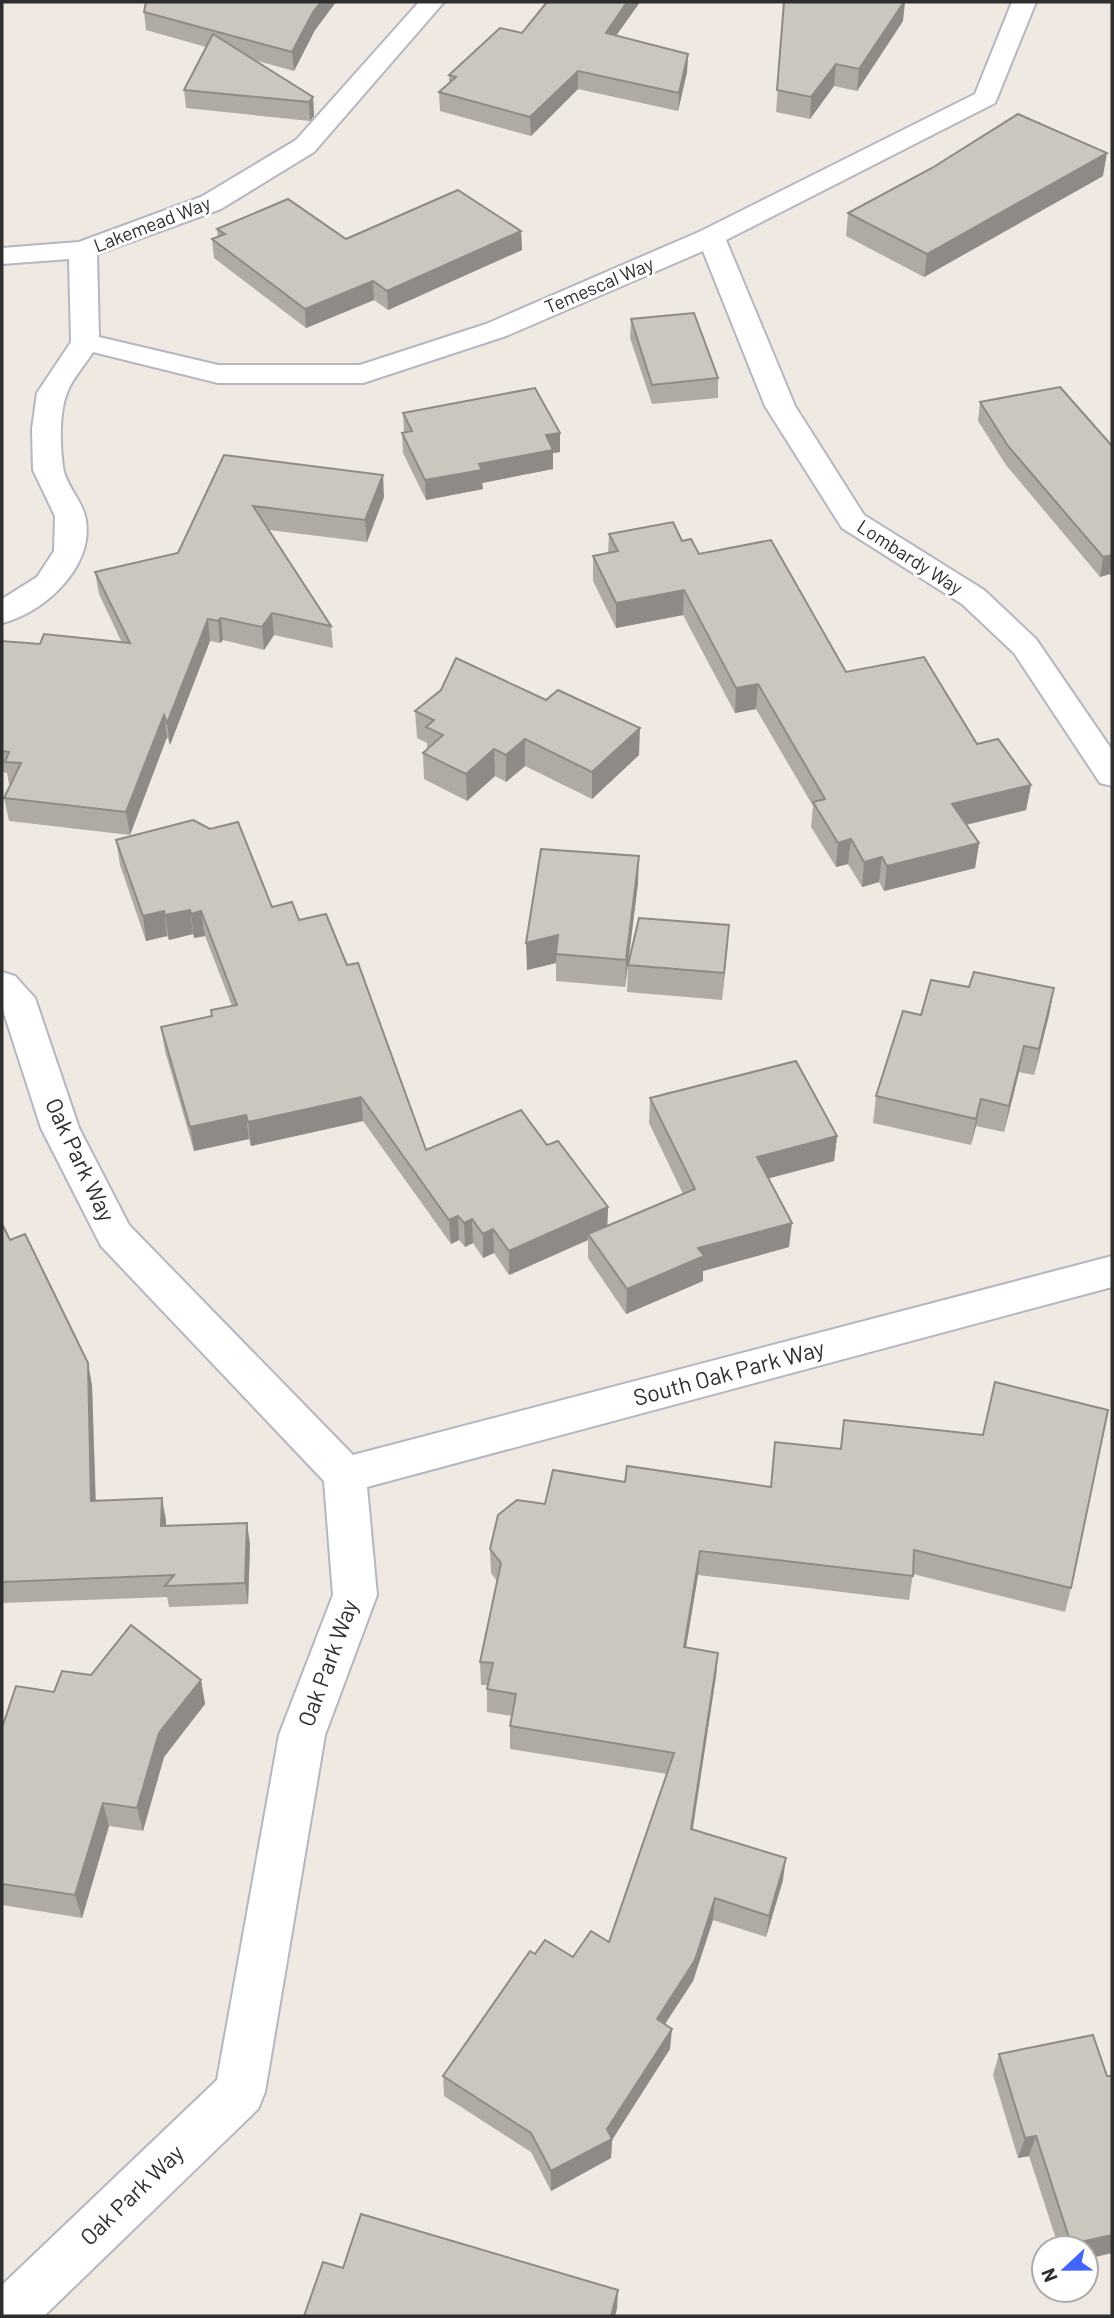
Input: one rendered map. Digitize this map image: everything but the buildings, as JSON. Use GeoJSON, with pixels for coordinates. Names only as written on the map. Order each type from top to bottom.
{"type":"FeatureCollection","features":[{"type":"Feature","properties":{"kind":"street","name":"Lakemead Way"},"geometry":{"type":"LineString","coordinates":[[2,256],[83,250],[211,203],[305,146],[432,2]]}},
{"type":"Feature","properties":{"kind":"street","name":"Temescal Way"},"geometry":{"type":"LineString","coordinates":[[86,342],[218,374],[363,374],[496,330],[710,237],[986,98],[1024,2]]}},
{"type":"Feature","properties":{"kind":"street","name":"Lombardy Way"},"geometry":{"type":"LineString","coordinates":[[710,237],[780,406],[853,521],[974,597],[1026,646],[1112,775]]}},
{"type":"Feature","properties":{"kind":"street"},"geometry":{"type":"LineString","coordinates":[[2,613],[48,584],[70,551],[70,516],[48,470],[47,429],[52,393],[86,342],[83,250]]}},
{"type":"Feature","properties":{"kind":"street","name":"Oak Park Way"},"geometry":{"type":"LineString","coordinates":[[2,985],[18,998],[60,1128],[115,1236],[345,1475],[355,1595],[302,1735],[240,2092],[7,2316]]}},
{"type":"Feature","properties":{"kind":"street","name":"South Oak Park Way"},"geometry":{"type":"LineString","coordinates":[[345,1475],[1112,1271]]}}]}
